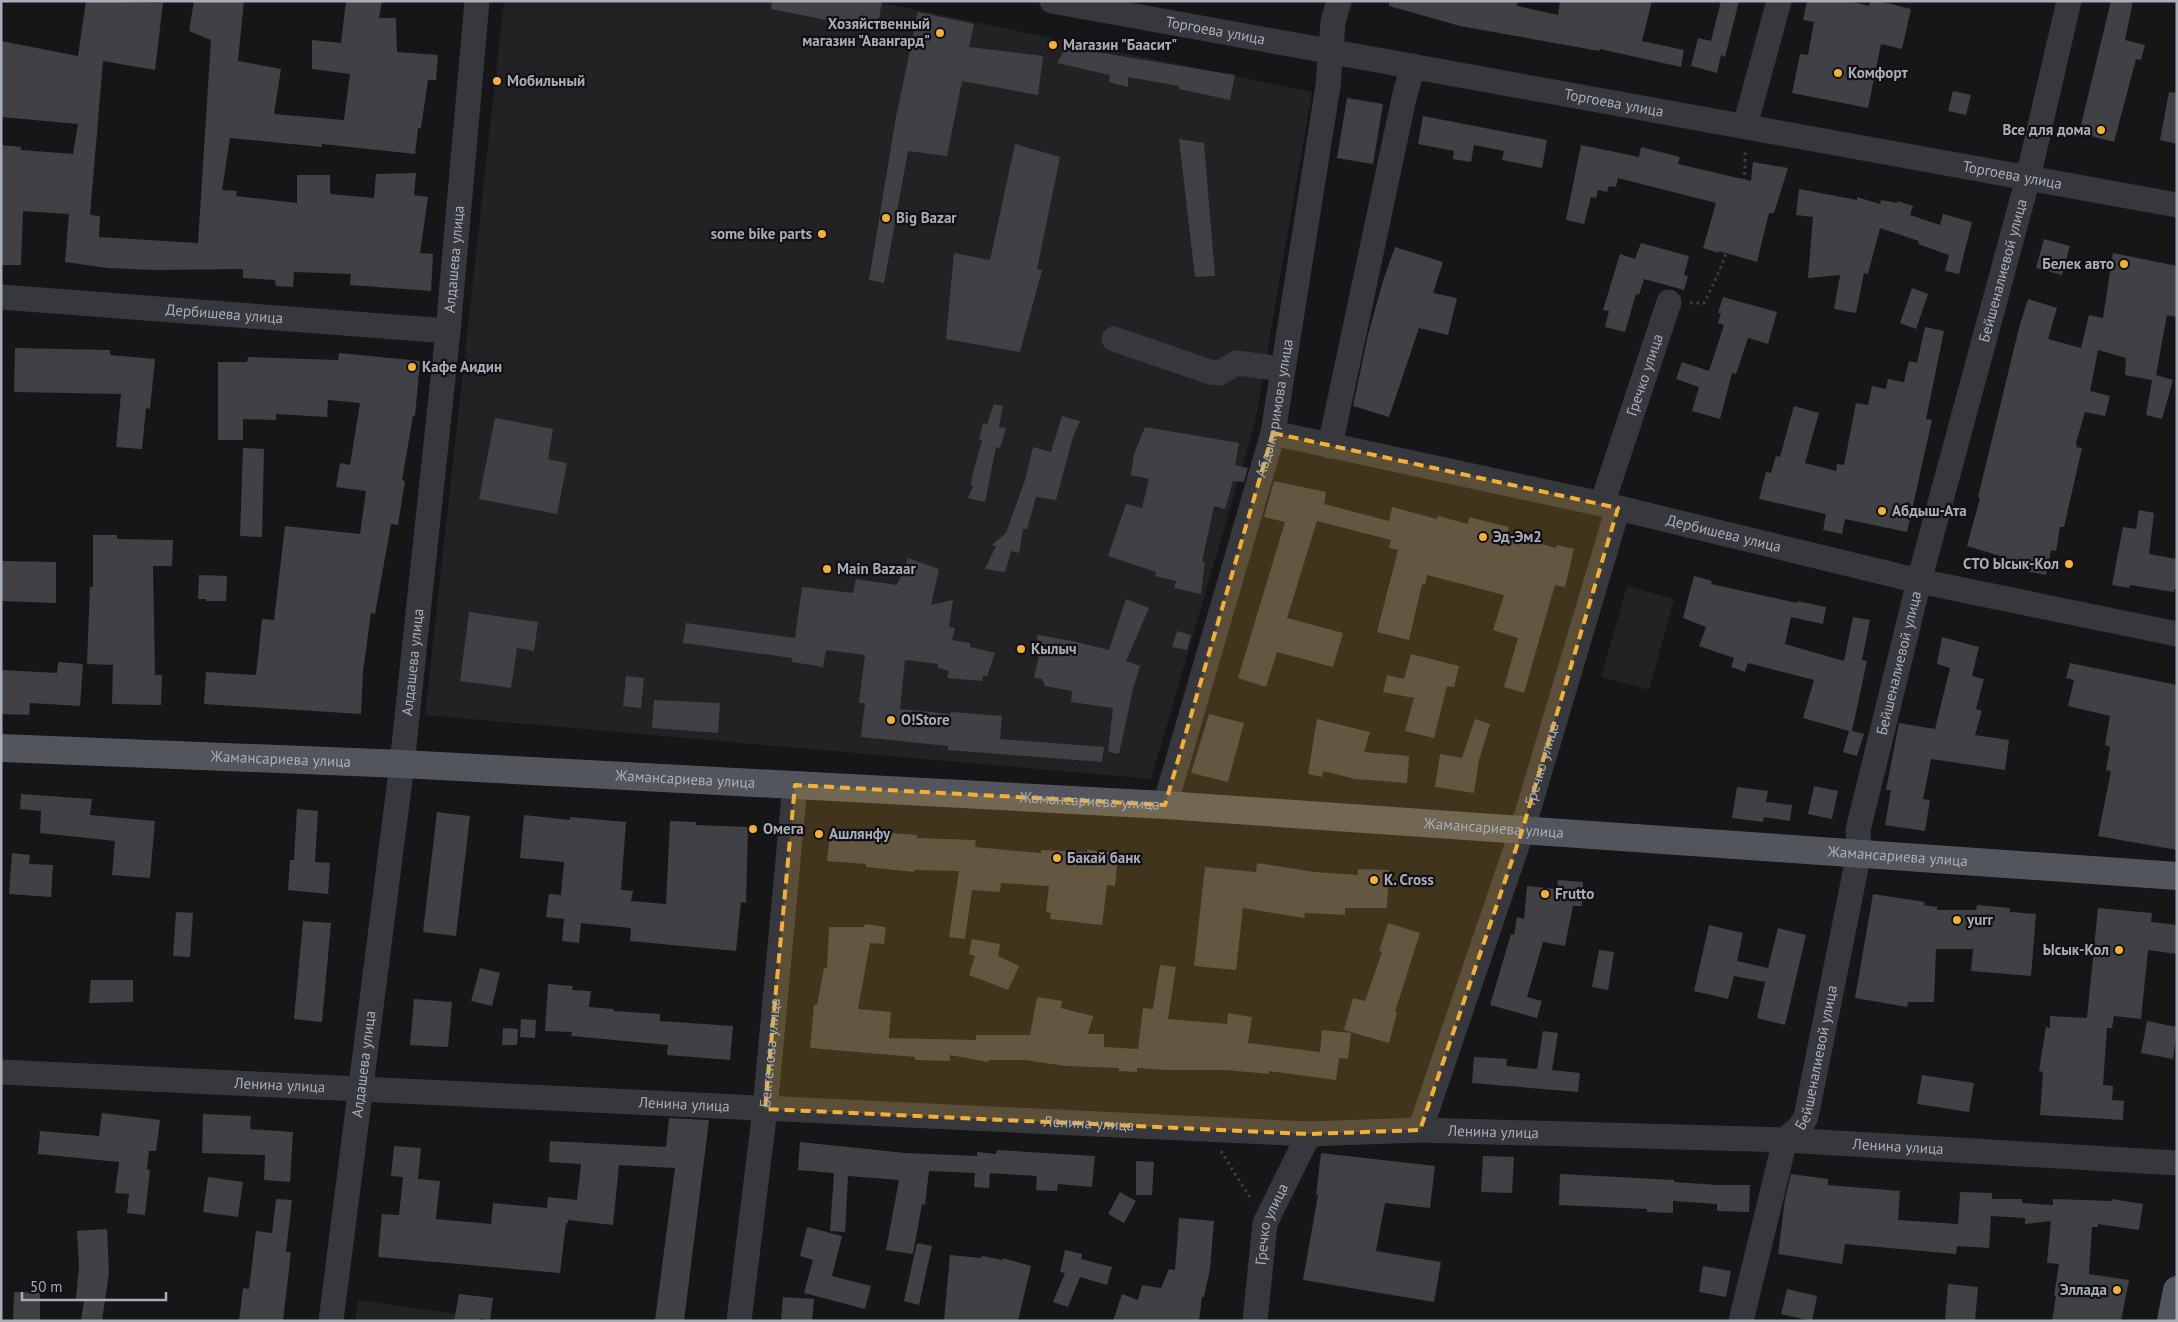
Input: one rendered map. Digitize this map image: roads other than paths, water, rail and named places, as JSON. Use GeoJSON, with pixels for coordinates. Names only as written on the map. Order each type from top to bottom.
{"type":"FeatureCollection","features":[{"type":"Feature","properties":{"kind":"main road","name":"Жамансариева улица"},"geometry":{"type":"LineString","coordinates":[[1,748],[402,764],[1165,805],[2177,876]]}},
{"type":"Feature","properties":{"kind":"main road"},"geometry":{"type":"LineString","coordinates":[[2171,1321],[2177,1290]]}},
{"type":"Feature","properties":{"kind":"street","name":"Алдашева улица"},"geometry":{"type":"LineString","coordinates":[[331,1321],[402,764],[448,331],[477,1]]}},
{"type":"Feature","properties":{"kind":"street","name":"Торгоева улица"},"geometry":{"type":"LineString","coordinates":[[1052,1],[2177,205]]}},
{"type":"Feature","properties":{"kind":"street","name":"Абдыкеримова улица"},"geometry":{"type":"LineString","coordinates":[[1165,805],[1272,433],[1328,86],[1333,22],[1339,1]]}},
{"type":"Feature","properties":{"kind":"street"},"geometry":{"type":"LineString","coordinates":[[1745,126],[1779,1]]}},
{"type":"Feature","properties":{"kind":"street","name":"Бейшеналиевой улица"},"geometry":{"type":"LineString","coordinates":[[1741,1321],[1785,1140],[1800,1127],[1806,1117],[1859,853],[1858,830],[1919,581],[2028,178],[2069,1]]}},
{"type":"Feature","properties":{"kind":"street"},"geometry":{"type":"LineString","coordinates":[[1330,446],[1402,108],[1413,66]]}},
{"type":"Feature","properties":{"kind":"street","name":"Дербишева улица"},"geometry":{"type":"LineString","coordinates":[[1,297],[448,331]]}},
{"type":"Feature","properties":{"kind":"street","name":"Гречко улица"},"geometry":{"type":"LineString","coordinates":[[1420,1130],[1522,831],[1610,506],[1669,302]]}},
{"type":"Feature","properties":{"kind":"street"},"geometry":{"type":"LineString","coordinates":[[1114,339],[1210,372],[1219,373],[1237,363],[1283,369]]}},
{"type":"Feature","properties":{"kind":"street","name":"Дербишева улица"},"geometry":{"type":"LineString","coordinates":[[1272,433],[1610,506],[1919,581],[2177,634]]}},
{"type":"Feature","properties":{"kind":"street","name":"Бектенова улица"},"geometry":{"type":"LineString","coordinates":[[739,1321],[765,1109],[795,785]]}},
{"type":"Feature","properties":{"kind":"street","name":"Ленина улица"},"geometry":{"type":"LineString","coordinates":[[1,1072],[1309,1134],[1420,1130],[1785,1140],[2177,1163]]}},
{"type":"Feature","properties":{"kind":"street","name":"Гречко улица"},"geometry":{"type":"LineString","coordinates":[[1255,1321],[1265,1224],[1309,1134]]}},
{"type":"Feature","properties":{"kind":"place","name":"Хозяйственный магазин \"Авангард\""},"geometry":{"type":"Point","coordinates":[940,33]}},
{"type":"Feature","properties":{"kind":"place","name":"Магазин \"Баасит\""},"geometry":{"type":"Point","coordinates":[1053,45]}},
{"type":"Feature","properties":{"kind":"place","name":"Комфорт"},"geometry":{"type":"Point","coordinates":[1838,73]}},
{"type":"Feature","properties":{"kind":"place","name":"Мобильный"},"geometry":{"type":"Point","coordinates":[497,81]}},
{"type":"Feature","properties":{"kind":"place","name":"Все для дома"},"geometry":{"type":"Point","coordinates":[2101,130]}},
{"type":"Feature","properties":{"kind":"place","name":"Big Bazar"},"geometry":{"type":"Point","coordinates":[886,218]}},
{"type":"Feature","properties":{"kind":"place","name":"some bike parts"},"geometry":{"type":"Point","coordinates":[822,234]}},
{"type":"Feature","properties":{"kind":"place","name":"Белек авто"},"geometry":{"type":"Point","coordinates":[2124,264]}},
{"type":"Feature","properties":{"kind":"place","name":"Кафе Аидин"},"geometry":{"type":"Point","coordinates":[412,367]}},
{"type":"Feature","properties":{"kind":"place","name":"Абдыш-Ата"},"geometry":{"type":"Point","coordinates":[1882,511]}},
{"type":"Feature","properties":{"kind":"place","name":"Эд-Эм2"},"geometry":{"type":"Point","coordinates":[1483,537]}},
{"type":"Feature","properties":{"kind":"place","name":"СТО Ысык-Кол"},"geometry":{"type":"Point","coordinates":[2069,564]}},
{"type":"Feature","properties":{"kind":"place","name":"Main Bazaar"},"geometry":{"type":"Point","coordinates":[827,569]}},
{"type":"Feature","properties":{"kind":"place","name":"Кылыч"},"geometry":{"type":"Point","coordinates":[1021,649]}},
{"type":"Feature","properties":{"kind":"place","name":"O!Store"},"geometry":{"type":"Point","coordinates":[891,720]}},
{"type":"Feature","properties":{"kind":"place","name":"Омега"},"geometry":{"type":"Point","coordinates":[753,829]}},
{"type":"Feature","properties":{"kind":"place","name":"Ашлянфу"},"geometry":{"type":"Point","coordinates":[819,834]}},
{"type":"Feature","properties":{"kind":"place","name":"Бакай банк"},"geometry":{"type":"Point","coordinates":[1057,858]}},
{"type":"Feature","properties":{"kind":"place","name":"K. Cross"},"geometry":{"type":"Point","coordinates":[1374,880]}},
{"type":"Feature","properties":{"kind":"place","name":"Frutto"},"geometry":{"type":"Point","coordinates":[1545,894]}},
{"type":"Feature","properties":{"kind":"place","name":"yurr"},"geometry":{"type":"Point","coordinates":[1957,920]}},
{"type":"Feature","properties":{"kind":"place","name":"Ысык-Кол"},"geometry":{"type":"Point","coordinates":[2119,950]}},
{"type":"Feature","properties":{"kind":"place","name":"Эллада"},"geometry":{"type":"Point","coordinates":[2117,1290]}}]}
